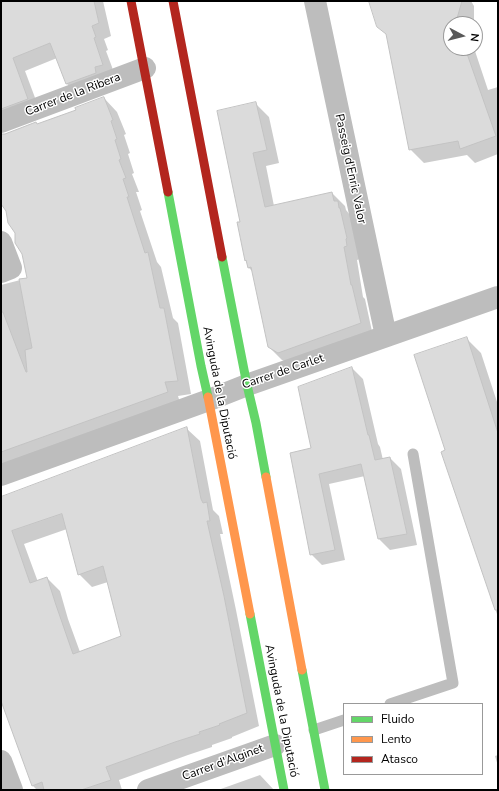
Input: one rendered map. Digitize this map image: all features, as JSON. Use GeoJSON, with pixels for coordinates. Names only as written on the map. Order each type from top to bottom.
{"type":"FeatureCollection","features":[{"type":"Feature","properties":{"kind":"street","name":"Avinguda de la Diputació"},"geometry":{"type":"LineString","coordinates":[[132,1],[201,366],[209,400],[284,790]]}},
{"type":"Feature","properties":{"kind":"street"},"geometry":{"type":"LineString","coordinates":[[173,1],[247,385],[256,423],[325,790]]}},
{"type":"Feature","properties":{"kind":"street","name":"Passeig d'Enric Valor"},"geometry":{"type":"LineString","coordinates":[[315,1],[386,336]]}},
{"type":"Feature","properties":{"kind":"street","name":"Carrer de la Ribera"},"geometry":{"type":"LineString","coordinates":[[1,122],[144,68]]}},
{"type":"Feature","properties":{"kind":"street"},"geometry":{"type":"LineString","coordinates":[[1,242],[11,268],[1,272]]}},
{"type":"Feature","properties":{"kind":"street","name":"Carrer de Carlet"},"geometry":{"type":"LineString","coordinates":[[1,476],[247,385],[498,297]]}},
{"type":"Feature","properties":{"kind":"street","name":"Carrer d'Alginet"},"geometry":{"type":"LineString","coordinates":[[148,790],[275,745]]}},
{"type":"Feature","properties":{"kind":"street"},"geometry":{"type":"LineString","coordinates":[[1,761],[12,790]]}},
{"type":"Feature","properties":{"kind":"lane"},"geometry":{"type":"LineString","coordinates":[[393,703],[453,683],[412,454]]}},
{"type":"Feature","properties":{"kind":"lane"},"geometry":{"type":"LineString","coordinates":[[314,730],[343,720]]}},
{"type":"Feature","properties":{"kind":"building"},"geometry":{"type":"Polygon","coordinates":[[[1,1],[94,1],[99,23],[92,26],[96,37],[94,38],[103,65],[95,67],[96,73],[66,84],[50,43],[13,58],[28,99],[1,109],[1,1]]]}},
{"type":"Feature","properties":{"kind":"building"},"geometry":{"type":"Polygon","coordinates":[[[369,1],[462,1],[458,16],[443,16],[443,56],[468,56],[496,136],[460,149],[458,141],[409,150],[386,34],[377,27],[369,1]]]}},
{"type":"Feature","properties":{"kind":"building"},"geometry":{"type":"Polygon","coordinates":[[[104,97],[113,120],[111,121],[117,139],[115,140],[121,159],[119,160],[126,178],[123,179],[129,197],[127,197],[145,253],[148,252],[160,308],[164,308],[178,381],[165,382],[168,392],[1,452],[1,312],[3,312],[26,372],[25,350],[32,348],[19,279],[27,278],[22,254],[15,243],[15,233],[8,223],[6,211],[1,204],[1,134],[5,134],[36,122],[37,124],[76,110],[75,108],[104,97]]]}},
{"type":"Feature","properties":{"kind":"building"},"geometry":{"type":"Polygon","coordinates":[[[256,102],[267,150],[253,153],[265,207],[332,192],[334,201],[338,201],[347,238],[347,246],[344,247],[351,285],[361,323],[278,353],[268,347],[251,267],[248,268],[246,260],[245,261],[237,222],[240,222],[217,111],[256,102]]]}},
{"type":"Feature","properties":{"kind":"building"},"geometry":{"type":"Polygon","coordinates":[[[467,337],[498,433],[498,610],[495,610],[441,452],[445,450],[414,355],[467,337]]]}},
{"type":"Feature","properties":{"kind":"building"},"geometry":{"type":"Polygon","coordinates":[[[352,367],[375,460],[390,457],[407,534],[378,539],[361,464],[319,474],[335,550],[310,555],[290,453],[311,448],[298,387],[352,367]]]}},
{"type":"Feature","properties":{"kind":"building"},"geometry":{"type":"Polygon","coordinates":[[[187,427],[201,499],[203,503],[207,502],[210,521],[207,521],[224,596],[247,713],[219,724],[220,725],[199,732],[200,734],[106,767],[111,780],[81,790],[44,790],[42,782],[32,786],[1,701],[1,497],[187,427]],[[62,514],[12,531],[30,583],[47,577],[73,654],[121,636],[103,566],[78,575],[62,514]]]}},
{"type":"Feature","properties":{"kind":"traffic: fast"},"geometry":{"type":"LineString","coordinates":[[168,192],[208,397]]}},
{"type":"Feature","properties":{"kind":"traffic: fast"},"geometry":{"type":"LineString","coordinates":[[222,257],[266,477]]}},
{"type":"Feature","properties":{"kind":"traffic: fast"},"geometry":{"type":"LineString","coordinates":[[250,614],[284,790]]}},
{"type":"Feature","properties":{"kind":"traffic: fast"},"geometry":{"type":"LineString","coordinates":[[302,670],[325,790]]}},
{"type":"Feature","properties":{"kind":"traffic: slow"},"geometry":{"type":"LineString","coordinates":[[208,397],[250,614]]}},
{"type":"Feature","properties":{"kind":"traffic: slow"},"geometry":{"type":"LineString","coordinates":[[266,477],[302,670]]}},
{"type":"Feature","properties":{"kind":"traffic: jam"},"geometry":{"type":"LineString","coordinates":[[131,1],[168,192]]}},
{"type":"Feature","properties":{"kind":"traffic: jam"},"geometry":{"type":"LineString","coordinates":[[173,1],[222,257]]}}]}
